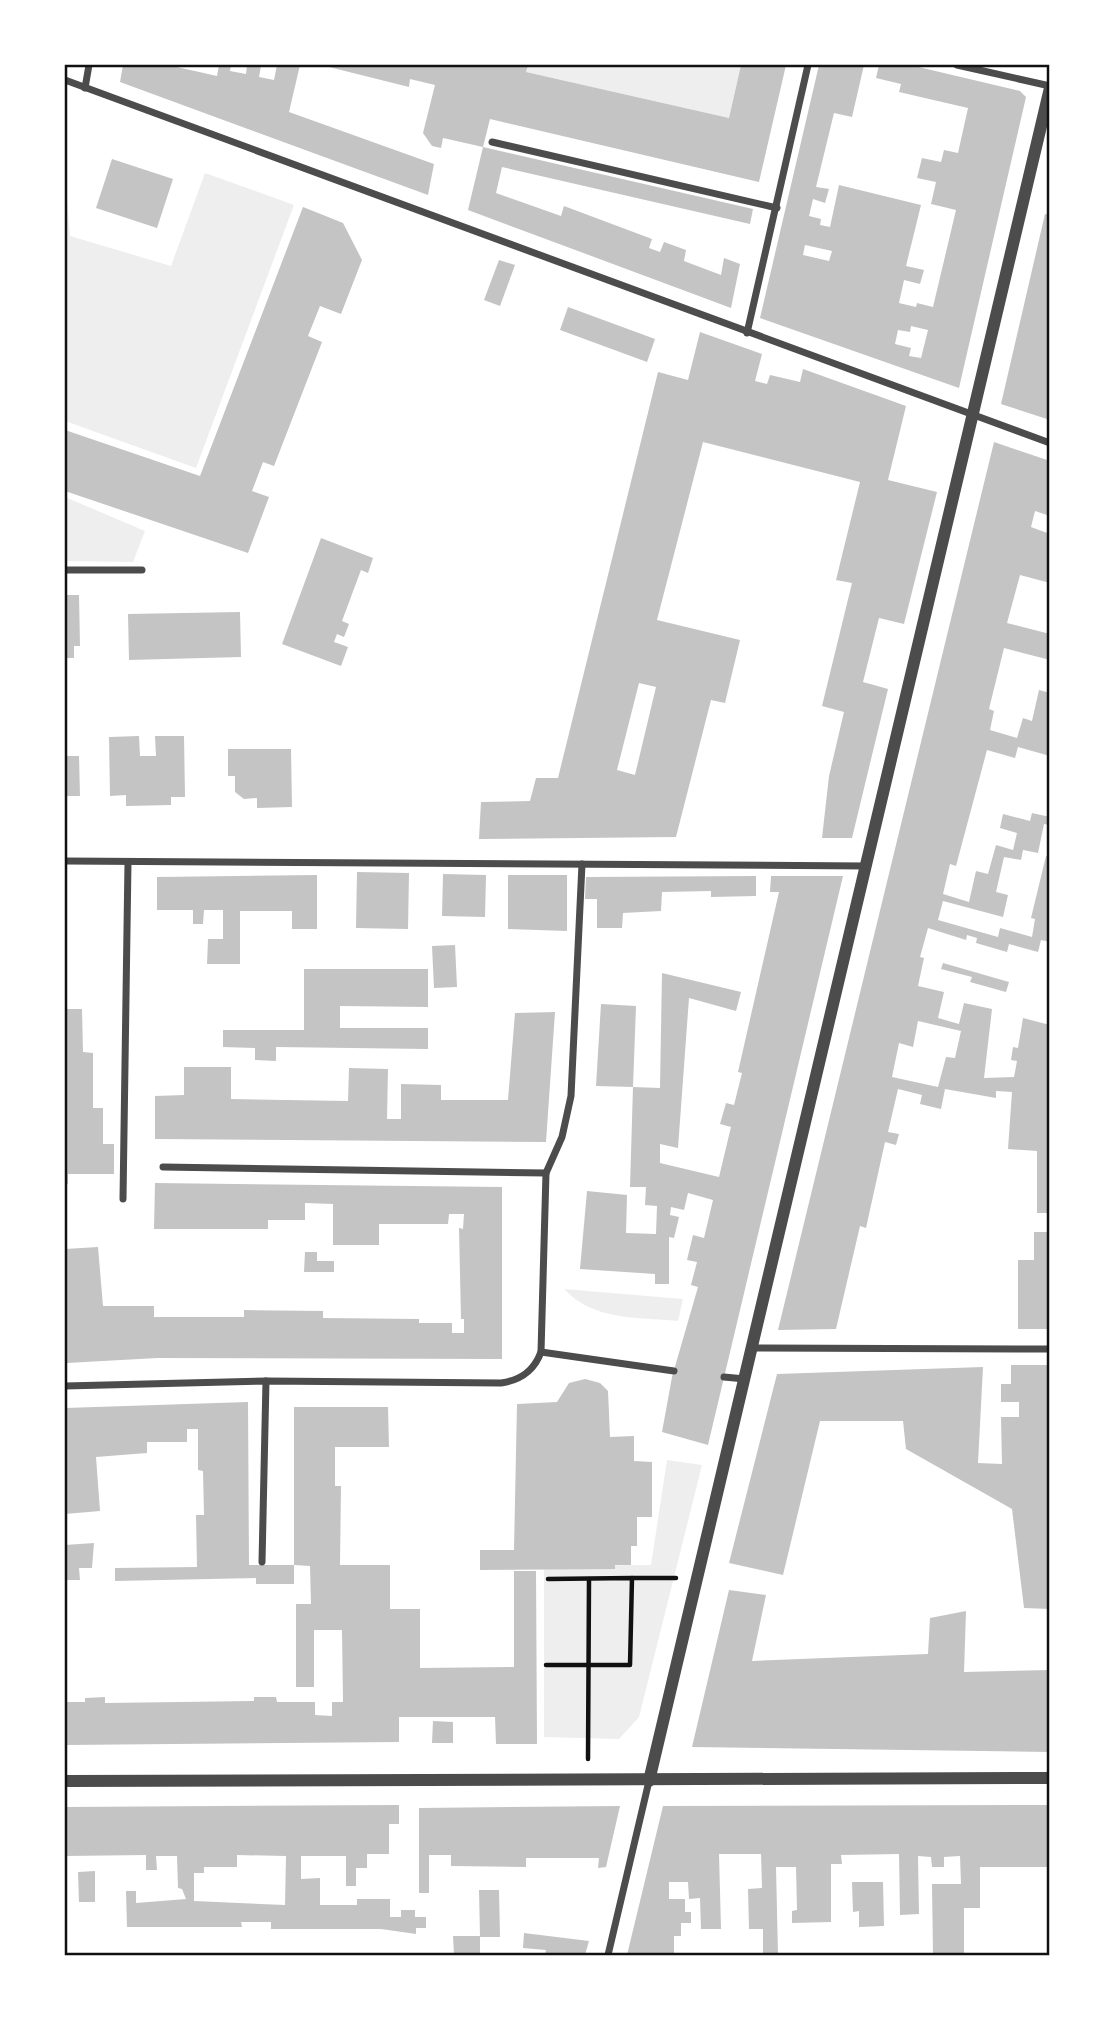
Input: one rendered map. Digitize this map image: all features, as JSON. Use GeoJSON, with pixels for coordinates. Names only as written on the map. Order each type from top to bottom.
{"type":"FeatureCollection","features":[{"type":"Feature","properties":{"kind":"street"},"geometry":{"type":"LineString","coordinates":[[85,88],[89,65]]}},
{"type":"Feature","properties":{"kind":"street"},"geometry":{"type":"LineString","coordinates":[[747,333],[808,65]]}},
{"type":"Feature","properties":{"kind":"street"},"geometry":{"type":"LineString","coordinates":[[608,1955],[1050,87],[957,65]]}},
{"type":"Feature","properties":{"kind":"street"},"geometry":{"type":"LineString","coordinates":[[65,80],[973,417],[1050,443]]}},
{"type":"Feature","properties":{"kind":"street"},"geometry":{"type":"LineString","coordinates":[[492,142],[777,208]]}},
{"type":"Feature","properties":{"kind":"street"},"geometry":{"type":"LineString","coordinates":[[65,570],[142,570]]}},
{"type":"Feature","properties":{"kind":"street"},"geometry":{"type":"LineString","coordinates":[[65,861],[867,866]]}},
{"type":"Feature","properties":{"kind":"street"},"geometry":{"type":"LineString","coordinates":[[123,1199],[128,862]]}},
{"type":"Feature","properties":{"kind":"street"},"geometry":{"type":"LineString","coordinates":[[65,1386],[266,1381],[501,1383],[530,1371],[541,1352],[546,1173],[562,1137],[571,1096],[582,864]]}},
{"type":"Feature","properties":{"kind":"street"},"geometry":{"type":"LineString","coordinates":[[163,1167],[546,1173]]}},
{"type":"Feature","properties":{"kind":"street"},"geometry":{"type":"LineString","coordinates":[[752,1348],[1050,1349]]}},
{"type":"Feature","properties":{"kind":"street"},"geometry":{"type":"LineString","coordinates":[[541,1352],[674,1371]]}},
{"type":"Feature","properties":{"kind":"street"},"geometry":{"type":"LineString","coordinates":[[724,1377],[745,1379]]}},
{"type":"Feature","properties":{"kind":"street"},"geometry":{"type":"LineString","coordinates":[[262,1562],[266,1381]]}},
{"type":"Feature","properties":{"kind":"street"},"geometry":{"type":"LineString","coordinates":[[65,1781],[1050,1778]]}},
{"type":"Feature","properties":{"kind":"path"},"geometry":{"type":"LineString","coordinates":[[546,1665],[630,1665],[632,1578]]}},
{"type":"Feature","properties":{"kind":"path"},"geometry":{"type":"LineString","coordinates":[[548,1579],[698,1578]]}},
{"type":"Feature","properties":{"kind":"path"},"geometry":{"type":"LineString","coordinates":[[588,1781],[589,1579]]}},
{"type":"Feature","properties":{"kind":"shaded area"},"geometry":{"type":"Polygon","coordinates":[[[528,65],[741,65],[729,118],[526,72],[528,65]]]}},
{"type":"Feature","properties":{"kind":"shaded area"},"geometry":{"type":"Polygon","coordinates":[[[205,173],[294,205],[196,468],[65,421],[65,177],[70,236],[171,266],[205,173]]]}},
{"type":"Feature","properties":{"kind":"shaded area"},"geometry":{"type":"Polygon","coordinates":[[[65,497],[145,531],[133,562],[65,561],[65,497]]]}},
{"type":"Feature","properties":{"kind":"shaded area"},"geometry":{"type":"Polygon","coordinates":[[[564,1289],[683,1299],[678,1321],[632,1318],[589,1307],[564,1289]]]}},
{"type":"Feature","properties":{"kind":"shaded area"},"geometry":{"type":"Polygon","coordinates":[[[667,1460],[702,1465],[639,1717],[619,1739],[544,1737],[544,1566],[651,1565],[667,1460]]]}},
{"type":"Feature","properties":{"kind":"building"},"geometry":{"type":"Polygon","coordinates":[[[123,65],[168,65],[217,76],[219,65],[231,65],[230,71],[246,74],[247,65],[255,65],[261,66],[259,77],[274,80],[277,65],[300,65],[289,112],[434,164],[428,195],[120,82],[123,65]]]}},
{"type":"Feature","properties":{"kind":"building"},"geometry":{"type":"Polygon","coordinates":[[[321,65],[528,65],[526,72],[729,118],[741,65],[786,65],[759,182],[490,119],[483,147],[443,138],[441,148],[432,146],[423,133],[435,85],[410,79],[409,87],[321,65]]]}},
{"type":"Feature","properties":{"kind":"building"},"geometry":{"type":"Polygon","coordinates":[[[819,65],[864,65],[852,117],[834,113],[816,187],[829,189],[825,203],[813,199],[809,216],[821,219],[820,225],[830,227],[839,185],[921,205],[906,266],[924,270],[920,284],[904,280],[899,303],[916,307],[917,303],[933,307],[956,210],[931,204],[936,182],[917,178],[922,158],[941,162],[944,150],[958,153],[968,108],[899,92],[901,84],[876,78],[879,65],[910,65],[1020,91],[1026,97],[959,388],[760,318],[819,65]],[[805,245],[803,255],[829,261],[832,251],[805,245]],[[911,326],[910,332],[898,330],[895,344],[911,348],[909,356],[921,358],[928,330],[911,326]]]}},
{"type":"Feature","properties":{"kind":"building"},"geometry":{"type":"Polygon","coordinates":[[[483,147],[753,209],[750,224],[502,167],[496,193],[561,216],[564,206],[652,239],[649,248],[660,252],[664,242],[686,250],[684,261],[721,275],[724,258],[740,264],[731,308],[468,210],[483,147]]]}},
{"type":"Feature","properties":{"kind":"building"},"geometry":{"type":"Polygon","coordinates":[[[112,159],[173,179],[157,228],[96,208],[112,159]]]}},
{"type":"Feature","properties":{"kind":"building"},"geometry":{"type":"Polygon","coordinates":[[[303,207],[343,223],[362,260],[341,314],[320,306],[308,336],[322,342],[274,466],[263,462],[252,491],[269,497],[248,553],[65,491],[65,430],[200,476],[303,207]]]}},
{"type":"Feature","properties":{"kind":"building"},"geometry":{"type":"Polygon","coordinates":[[[1045,214],[1050,215],[1050,420],[1001,404],[1045,214]]]}},
{"type":"Feature","properties":{"kind":"building"},"geometry":{"type":"Polygon","coordinates":[[[499,260],[515,265],[500,306],[484,300],[499,260]]]}},
{"type":"Feature","properties":{"kind":"building"},"geometry":{"type":"Polygon","coordinates":[[[568,307],[655,339],[647,362],[560,330],[568,307]]]}},
{"type":"Feature","properties":{"kind":"building"},"geometry":{"type":"Polygon","coordinates":[[[700,332],[762,354],[755,381],[767,384],[770,375],[800,382],[803,369],[906,406],[888,480],[937,492],[904,624],[879,618],[863,682],[888,689],[852,838],[822,838],[829,776],[844,712],[822,706],[852,583],[836,580],[860,482],[703,442],[657,620],[740,640],[725,703],[711,700],[676,837],[479,839],[481,802],[530,801],[536,778],[558,778],[658,372],[688,380],[700,332]],[[639,683],[617,770],[635,775],[656,687],[639,683]]]}},
{"type":"Feature","properties":{"kind":"building"},"geometry":{"type":"Polygon","coordinates":[[[994,442],[1050,461],[1050,516],[1035,511],[1031,527],[1050,534],[1050,583],[1020,575],[1007,623],[1050,634],[1050,660],[1004,648],[989,709],[994,711],[990,730],[1017,738],[1023,718],[1032,721],[1039,690],[1050,693],[1050,756],[1018,747],[1015,758],[987,750],[956,866],[950,864],[943,894],[969,902],[976,871],[988,874],[996,845],[1013,850],[1017,833],[1000,828],[1003,814],[1030,821],[1032,813],[1050,817],[1050,825],[1044,824],[1038,853],[1023,850],[1021,860],[1004,857],[996,892],[1008,895],[1003,917],[943,901],[938,920],[998,937],[1000,928],[1032,937],[1035,919],[1031,918],[1046,856],[1050,857],[1050,942],[1041,940],[1038,952],[1009,944],[1007,952],[976,943],[977,938],[967,935],[966,940],[928,928],[920,957],[924,958],[918,986],[944,992],[938,1018],[959,1024],[964,1003],[992,1009],[984,1078],[1014,1077],[1017,1061],[1011,1060],[1013,1047],[1018,1048],[1023,1018],[1050,1025],[1050,1213],[1037,1213],[1037,1151],[1008,1149],[1012,1092],[996,1091],[996,1098],[945,1089],[941,1109],[920,1104],[922,1095],[898,1089],[888,1132],[899,1134],[896,1145],[885,1142],[866,1228],[860,1226],[836,1329],[778,1330],[994,442]],[[918,1021],[913,1047],[899,1043],[892,1077],[938,1087],[946,1057],[955,1058],[961,1031],[918,1021]]]}},
{"type":"Feature","properties":{"kind":"building"},"geometry":{"type":"Polygon","coordinates":[[[321,538],[373,558],[368,573],[361,570],[342,621],[349,624],[344,637],[337,634],[334,642],[348,647],[341,666],[282,644],[321,538]]]}},
{"type":"Feature","properties":{"kind":"building"},"geometry":{"type":"Polygon","coordinates":[[[65,595],[79,595],[80,646],[74,646],[74,658],[65,658],[65,595]]]}},
{"type":"Feature","properties":{"kind":"building"},"geometry":{"type":"Polygon","coordinates":[[[240,612],[241,657],[129,660],[128,614],[240,612]]]}},
{"type":"Feature","properties":{"kind":"building"},"geometry":{"type":"Polygon","coordinates":[[[139,736],[140,756],[156,756],[155,736],[184,736],[185,797],[171,797],[171,805],[126,806],[126,795],[110,796],[109,737],[139,736]]]}},
{"type":"Feature","properties":{"kind":"building"},"geometry":{"type":"Polygon","coordinates":[[[228,749],[291,749],[292,807],[257,808],[257,798],[244,799],[235,792],[235,776],[228,776],[228,749]]]}},
{"type":"Feature","properties":{"kind":"building"},"geometry":{"type":"Polygon","coordinates":[[[65,756],[79,756],[80,796],[65,796],[65,756]]]}},
{"type":"Feature","properties":{"kind":"building"},"geometry":{"type":"Polygon","coordinates":[[[357,872],[409,873],[408,929],[356,928],[357,872]]]}},
{"type":"Feature","properties":{"kind":"building"},"geometry":{"type":"Polygon","coordinates":[[[443,874],[486,875],[485,917],[442,916],[443,874]]]}},
{"type":"Feature","properties":{"kind":"building"},"geometry":{"type":"Polygon","coordinates":[[[317,875],[317,929],[292,929],[292,911],[240,911],[240,964],[207,964],[208,939],[223,939],[223,910],[204,910],[203,924],[193,924],[193,910],[157,910],[157,877],[317,875]]]}},
{"type":"Feature","properties":{"kind":"building"},"geometry":{"type":"Polygon","coordinates":[[[508,875],[567,875],[567,931],[508,929],[508,875]]]}},
{"type":"Feature","properties":{"kind":"building"},"geometry":{"type":"Polygon","coordinates":[[[756,876],[756,896],[711,897],[711,891],[662,892],[661,911],[623,913],[622,928],[597,928],[597,899],[585,899],[586,877],[756,876]]]}},
{"type":"Feature","properties":{"kind":"building"},"geometry":{"type":"Polygon","coordinates":[[[771,876],[843,876],[708,1445],[662,1432],[672,1377],[698,1287],[691,1285],[697,1262],[687,1260],[693,1235],[704,1238],[713,1200],[688,1193],[684,1210],[671,1207],[670,1215],[679,1217],[674,1238],[669,1237],[669,1284],[655,1284],[655,1274],[580,1269],[587,1191],[627,1195],[626,1233],[656,1234],[657,1206],[645,1205],[646,1187],[630,1187],[633,1087],[660,1088],[662,973],[741,992],[736,1011],[689,998],[678,1148],[660,1144],[660,1163],[719,1177],[731,1127],[720,1124],[726,1103],[734,1105],[742,1073],[738,1072],[779,892],[770,892],[771,876]]]}},
{"type":"Feature","properties":{"kind":"building"},"geometry":{"type":"Polygon","coordinates":[[[455,945],[457,987],[434,988],[432,946],[455,945]]]}},
{"type":"Feature","properties":{"kind":"building"},"geometry":{"type":"Polygon","coordinates":[[[943,963],[1009,982],[1006,992],[970,982],[972,977],[941,969],[943,963]]]}},
{"type":"Feature","properties":{"kind":"building"},"geometry":{"type":"Polygon","coordinates":[[[304,969],[428,969],[428,1007],[340,1006],[340,1028],[428,1028],[428,1049],[276,1047],[276,1061],[255,1060],[255,1048],[223,1047],[223,1030],[304,1030],[304,969]]]}},
{"type":"Feature","properties":{"kind":"building"},"geometry":{"type":"Polygon","coordinates":[[[601,1004],[636,1006],[633,1087],[596,1086],[601,1004]]]}},
{"type":"Feature","properties":{"kind":"building"},"geometry":{"type":"Polygon","coordinates":[[[65,1009],[82,1009],[83,1052],[93,1053],[93,1108],[103,1108],[103,1144],[114,1144],[114,1174],[68,1174],[68,1184],[65,1184],[65,1009]]]}},
{"type":"Feature","properties":{"kind":"building"},"geometry":{"type":"Polygon","coordinates":[[[555,1012],[546,1142],[155,1139],[155,1096],[184,1095],[184,1067],[231,1067],[231,1099],[348,1101],[349,1068],[388,1069],[387,1119],[401,1119],[401,1084],[441,1085],[441,1100],[508,1100],[515,1013],[555,1012]]]}},
{"type":"Feature","properties":{"kind":"building"},"geometry":{"type":"Polygon","coordinates":[[[155,1183],[502,1187],[502,1359],[157,1358],[67,1363],[65,1249],[98,1247],[103,1306],[154,1306],[154,1317],[244,1317],[244,1310],[323,1311],[323,1318],[419,1319],[419,1323],[452,1323],[452,1333],[464,1333],[464,1319],[461,1319],[459,1228],[463,1229],[464,1214],[449,1214],[448,1224],[379,1224],[379,1245],[333,1245],[333,1204],[305,1203],[305,1220],[268,1220],[268,1229],[154,1229],[155,1183]]]}},
{"type":"Feature","properties":{"kind":"building"},"geometry":{"type":"Polygon","coordinates":[[[1034,1232],[1050,1232],[1050,1329],[1018,1329],[1018,1260],[1034,1260],[1034,1232]]]}},
{"type":"Feature","properties":{"kind":"building"},"geometry":{"type":"Polygon","coordinates":[[[305,1252],[317,1252],[317,1261],[334,1261],[334,1272],[304,1272],[305,1252]]]}},
{"type":"Feature","properties":{"kind":"building"},"geometry":{"type":"Polygon","coordinates":[[[1011,1365],[1050,1365],[1050,1609],[1024,1608],[1012,1509],[906,1449],[903,1421],[820,1421],[783,1575],[729,1563],[777,1374],[983,1367],[978,1463],[1002,1464],[1001,1417],[1019,1417],[1019,1402],[1001,1402],[1001,1384],[1011,1384],[1011,1365]]]}},
{"type":"Feature","properties":{"kind":"building"},"geometry":{"type":"Polygon","coordinates":[[[585,1379],[600,1383],[608,1391],[610,1437],[634,1436],[634,1461],[652,1462],[652,1517],[637,1517],[637,1546],[631,1546],[631,1565],[615,1565],[615,1569],[480,1570],[480,1550],[514,1550],[517,1404],[557,1402],[569,1383],[585,1379]]]}},
{"type":"Feature","properties":{"kind":"building"},"geometry":{"type":"Polygon","coordinates":[[[248,1402],[249,1565],[294,1565],[294,1584],[256,1584],[256,1578],[115,1581],[115,1568],[197,1567],[196,1515],[204,1515],[203,1471],[198,1470],[198,1429],[187,1429],[187,1442],[147,1442],[147,1453],[96,1457],[100,1511],[65,1514],[65,1408],[248,1402]]]}},
{"type":"Feature","properties":{"kind":"building"},"geometry":{"type":"Polygon","coordinates":[[[294,1407],[388,1407],[389,1447],[335,1447],[335,1486],[341,1486],[340,1565],[390,1565],[390,1609],[420,1609],[420,1668],[514,1667],[514,1571],[536,1571],[537,1744],[496,1744],[495,1717],[399,1717],[399,1742],[65,1745],[65,1702],[85,1702],[85,1698],[105,1697],[105,1703],[254,1701],[254,1697],[276,1697],[277,1702],[315,1702],[315,1715],[332,1716],[332,1702],[343,1702],[342,1630],[314,1630],[314,1687],[296,1687],[296,1604],[311,1604],[310,1566],[294,1565],[294,1407]]]}},
{"type":"Feature","properties":{"kind":"building"},"geometry":{"type":"Polygon","coordinates":[[[94,1543],[92,1568],[79,1568],[80,1580],[65,1580],[65,1545],[94,1543]]]}},
{"type":"Feature","properties":{"kind":"building"},"geometry":{"type":"Polygon","coordinates":[[[729,1590],[766,1595],[752,1661],[928,1654],[930,1618],[966,1611],[964,1672],[1050,1670],[1050,1752],[692,1747],[729,1590]]]}},
{"type":"Feature","properties":{"kind":"building"},"geometry":{"type":"Polygon","coordinates":[[[433,1721],[453,1722],[453,1743],[432,1743],[433,1721]]]}},
{"type":"Feature","properties":{"kind":"building"},"geometry":{"type":"Polygon","coordinates":[[[399,1805],[399,1824],[389,1824],[389,1854],[367,1854],[367,1868],[356,1868],[356,1886],[346,1886],[346,1856],[301,1856],[301,1879],[320,1878],[320,1905],[357,1905],[357,1899],[390,1899],[390,1917],[401,1917],[401,1910],[415,1910],[415,1917],[426,1917],[426,1928],[416,1928],[416,1934],[381,1929],[271,1929],[271,1922],[241,1922],[242,1927],[127,1927],[126,1891],[136,1891],[136,1903],[186,1899],[182,1889],[178,1888],[177,1856],[156,1856],[157,1870],[146,1870],[146,1855],[65,1856],[65,1807],[399,1805]],[[237,1855],[237,1867],[204,1867],[204,1873],[194,1873],[194,1901],[285,1905],[286,1856],[237,1855]]]}},
{"type":"Feature","properties":{"kind":"building"},"geometry":{"type":"Polygon","coordinates":[[[1050,1805],[1050,1867],[980,1867],[980,1908],[964,1908],[964,1955],[933,1955],[932,1884],[961,1884],[960,1856],[944,1857],[944,1867],[932,1867],[931,1857],[918,1856],[919,1914],[900,1915],[899,1854],[841,1855],[842,1864],[831,1864],[831,1922],[792,1923],[792,1911],[797,1910],[796,1867],[776,1867],[778,1955],[763,1955],[763,1929],[749,1929],[748,1889],[762,1888],[761,1854],[719,1854],[721,1929],[701,1929],[700,1898],[689,1899],[688,1882],[669,1882],[669,1899],[685,1899],[685,1912],[691,1912],[691,1923],[681,1923],[681,1936],[674,1936],[674,1955],[627,1955],[663,1806],[1050,1805]]]}},
{"type":"Feature","properties":{"kind":"building"},"geometry":{"type":"Polygon","coordinates":[[[620,1806],[606,1867],[598,1868],[599,1858],[526,1858],[526,1867],[451,1866],[451,1855],[429,1855],[429,1893],[419,1893],[419,1808],[620,1806]]]}},
{"type":"Feature","properties":{"kind":"building"},"geometry":{"type":"Polygon","coordinates":[[[95,1871],[95,1902],[79,1902],[78,1872],[95,1871]]]}},
{"type":"Feature","properties":{"kind":"building"},"geometry":{"type":"Polygon","coordinates":[[[852,1882],[883,1882],[884,1926],[859,1927],[859,1911],[853,1912],[852,1882]]]}},
{"type":"Feature","properties":{"kind":"building"},"geometry":{"type":"Polygon","coordinates":[[[479,1890],[499,1890],[500,1937],[480,1937],[479,1890]]]}},
{"type":"Feature","properties":{"kind":"building"},"geometry":{"type":"Polygon","coordinates":[[[524,1933],[589,1941],[585,1955],[545,1955],[546,1950],[523,1948],[524,1933]]]}},
{"type":"Feature","properties":{"kind":"building"},"geometry":{"type":"Polygon","coordinates":[[[453,1936],[480,1936],[480,1955],[454,1955],[453,1936]]]}}]}
